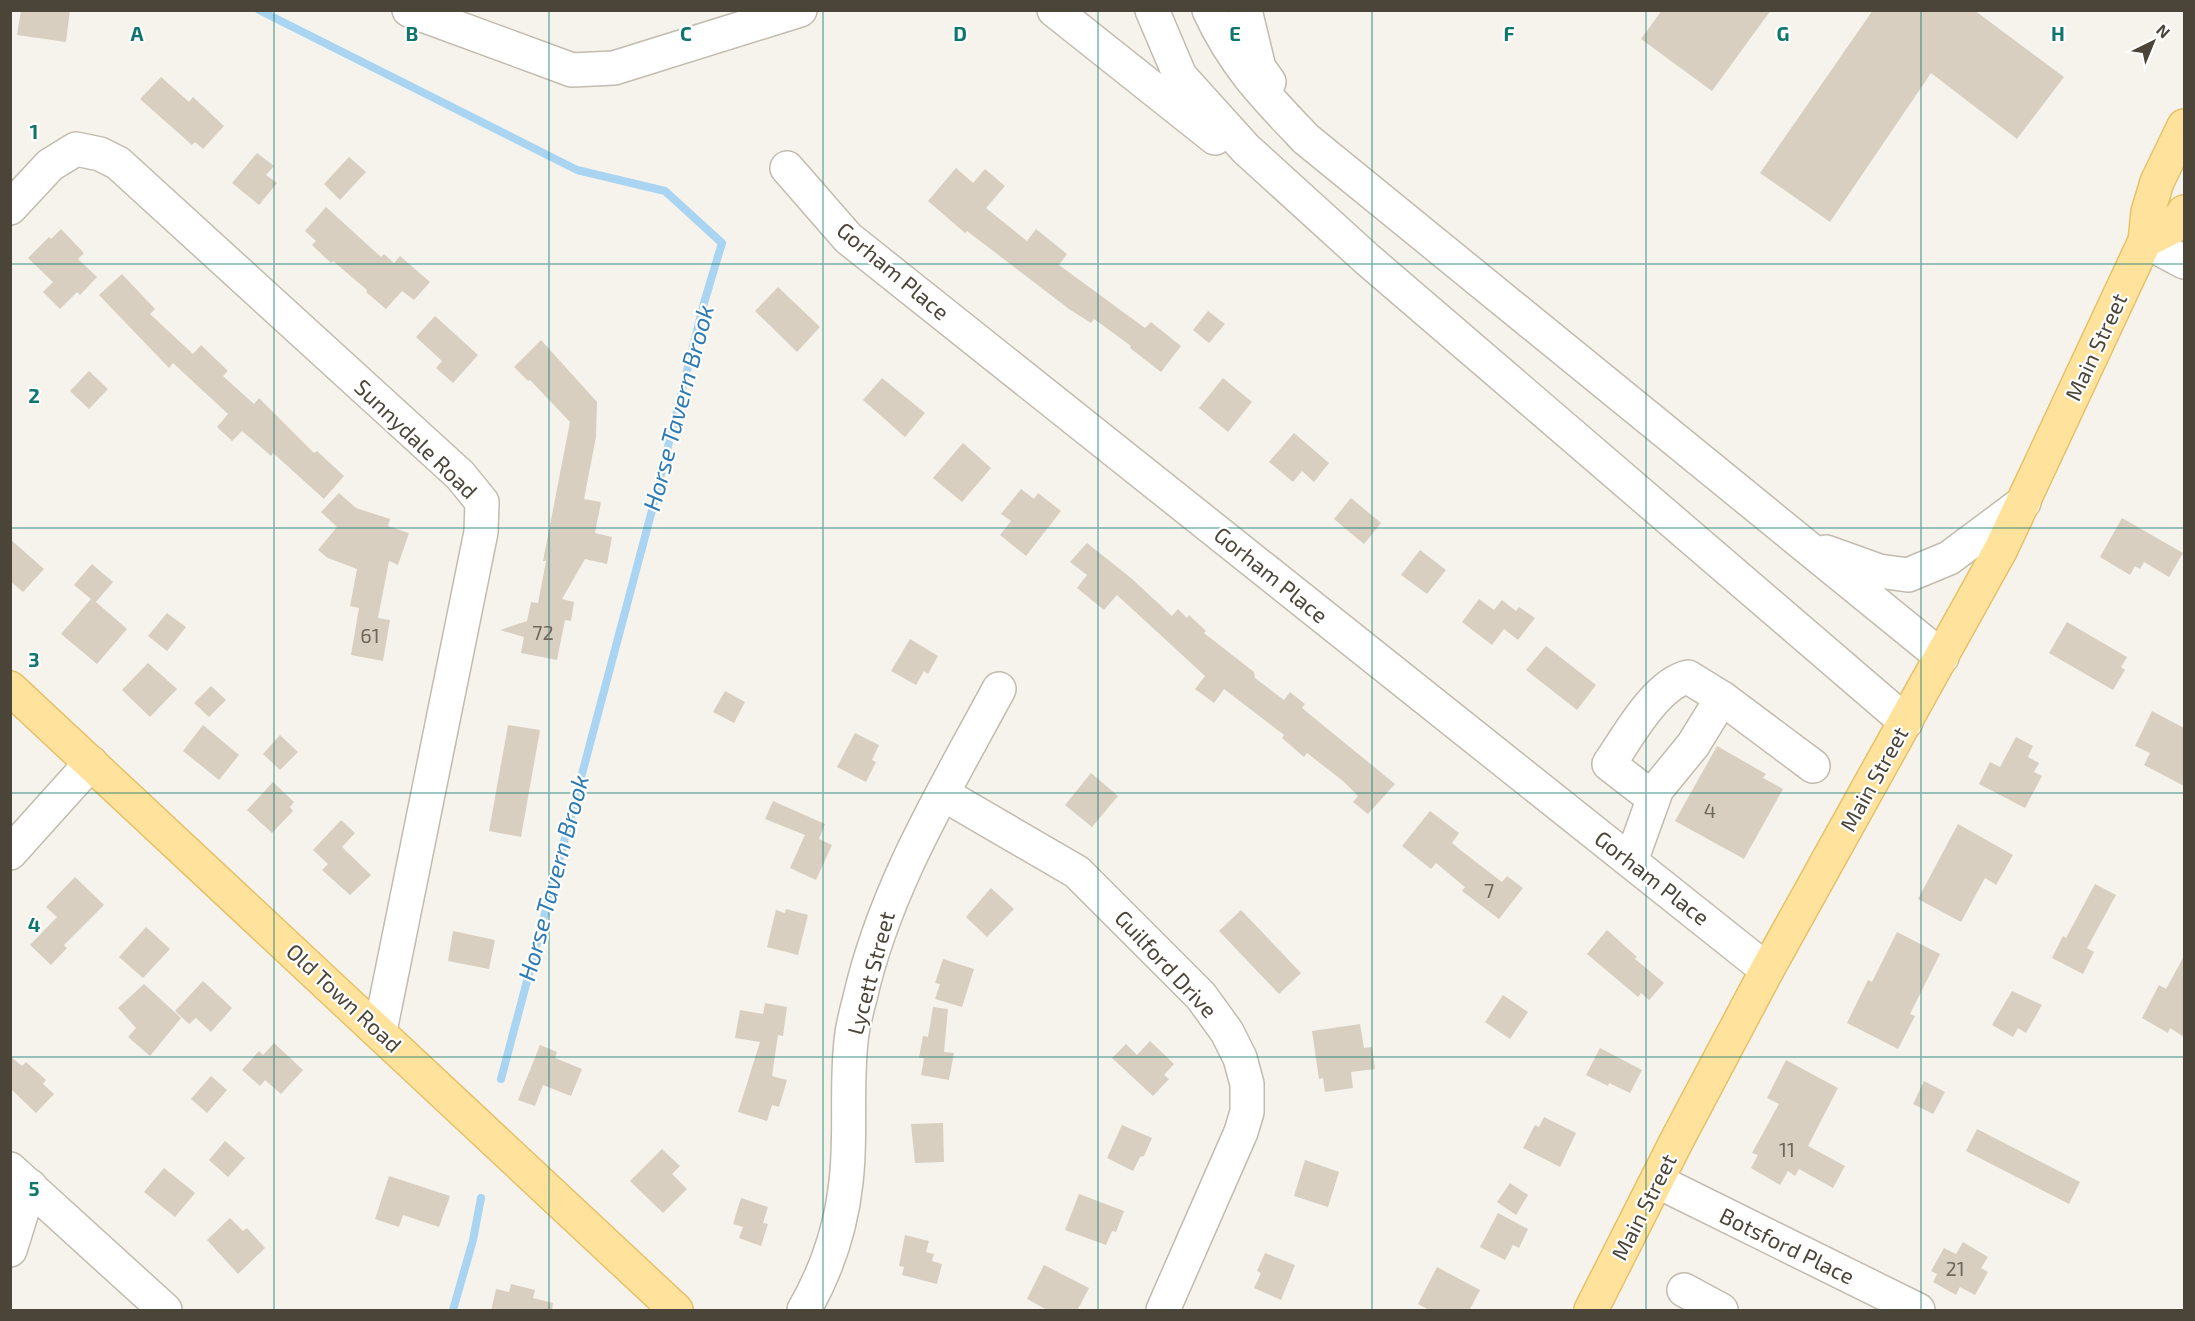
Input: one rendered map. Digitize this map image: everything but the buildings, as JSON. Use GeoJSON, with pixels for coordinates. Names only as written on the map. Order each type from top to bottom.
{"type":"FeatureCollection","features":[{"type":"Feature","properties":{"kind":"main road","name":"Main Street"},"geometry":{"type":"LineString","coordinates":[[1591,1311],[1767,970],[1997,557],[2145,241],[2148,212],[2157,182],[2184,126]]}},
{"type":"Feature","properties":{"kind":"main road"},"geometry":{"type":"LineString","coordinates":[[2145,241],[2174,226],[2184,212]]}},
{"type":"Feature","properties":{"kind":"main road","name":"Old Town Road"},"geometry":{"type":"LineString","coordinates":[[10,688],[676,1311]]}},
{"type":"Feature","properties":{"kind":"street"},"geometry":{"type":"LineString","coordinates":[[409,10],[572,70],[614,68],[748,18],[800,10]]}},
{"type":"Feature","properties":{"kind":"street"},"geometry":{"type":"LineString","coordinates":[[1054,10],[1367,259]]}},
{"type":"Feature","properties":{"kind":"street"},"geometry":{"type":"LineString","coordinates":[[1152,10],[1180,76],[1246,149],[1367,259],[1906,722]]}},
{"type":"Feature","properties":{"kind":"street"},"geometry":{"type":"LineString","coordinates":[[1209,10],[1222,39],[1257,88],[1306,139],[1942,657]]}},
{"type":"Feature","properties":{"kind":"street"},"geometry":{"type":"LineString","coordinates":[[1245,10],[1259,68],[1306,139]]}},
{"type":"Feature","properties":{"kind":"street","name":"Sunnydale Road"},"geometry":{"type":"LineString","coordinates":[[10,208],[50,165],[76,149],[100,154],[118,164],[460,475],[482,502],[481,532],[380,1032]]}},
{"type":"Feature","properties":{"kind":"street","name":"Gorham Place"},"geometry":{"type":"LineString","coordinates":[[787,168],[848,238],[1767,970]]}},
{"type":"Feature","properties":{"kind":"street"},"geometry":{"type":"LineString","coordinates":[[2145,241],[2184,262]]}},
{"type":"Feature","properties":{"kind":"street"},"geometry":{"type":"LineString","coordinates":[[1804,545],[1880,570],[1908,575],[1949,558],[2024,502]]}},
{"type":"Feature","properties":{"kind":"street"},"geometry":{"type":"LineString","coordinates":[[1653,798],[1609,764],[1664,690],[1677,679],[1688,677],[1722,698],[1813,766]]}},
{"type":"Feature","properties":{"kind":"street","name":"Lycett Street"},"geometry":{"type":"LineString","coordinates":[[804,1311],[822,1277],[833,1249],[841,1216],[846,1182],[852,1033],[877,935],[900,878],[999,688]]}},
{"type":"Feature","properties":{"kind":"street"},"geometry":{"type":"LineString","coordinates":[[1631,861],[1653,798],[1663,781],[1693,745],[1722,698]]}},
{"type":"Feature","properties":{"kind":"street"},"geometry":{"type":"LineString","coordinates":[[10,853],[91,762]]}},
{"type":"Feature","properties":{"kind":"street","name":"Guilford Drive"},"geometry":{"type":"LineString","coordinates":[[944,794],[1077,872],[1201,996],[1227,1032],[1240,1058],[1246,1084],[1246,1112],[1241,1132],[1163,1311]]}},
{"type":"Feature","properties":{"kind":"street"},"geometry":{"type":"LineString","coordinates":[[10,1250],[20,1178]]}},
{"type":"Feature","properties":{"kind":"street"},"geometry":{"type":"LineString","coordinates":[[20,1178],[165,1311]]}},
{"type":"Feature","properties":{"kind":"street","name":"Botsford Place"},"geometry":{"type":"LineString","coordinates":[[1657,1181],[1918,1311]]}},
{"type":"Feature","properties":{"kind":"street"},"geometry":{"type":"LineString","coordinates":[[1684,1290],[1721,1311]]}},
{"type":"Feature","properties":{"kind":"waterway","name":"Horse Tavern Brook"},"geometry":{"type":"LineString","coordinates":[[259,10],[577,170],[665,191],[722,243],[704,303],[651,514],[501,1079]]}},
{"type":"Feature","properties":{"kind":"waterway","name":"Horse Tavern Brook"},"geometry":{"type":"LineString","coordinates":[[453,1310],[473,1240],[481,1198]]}}]}
